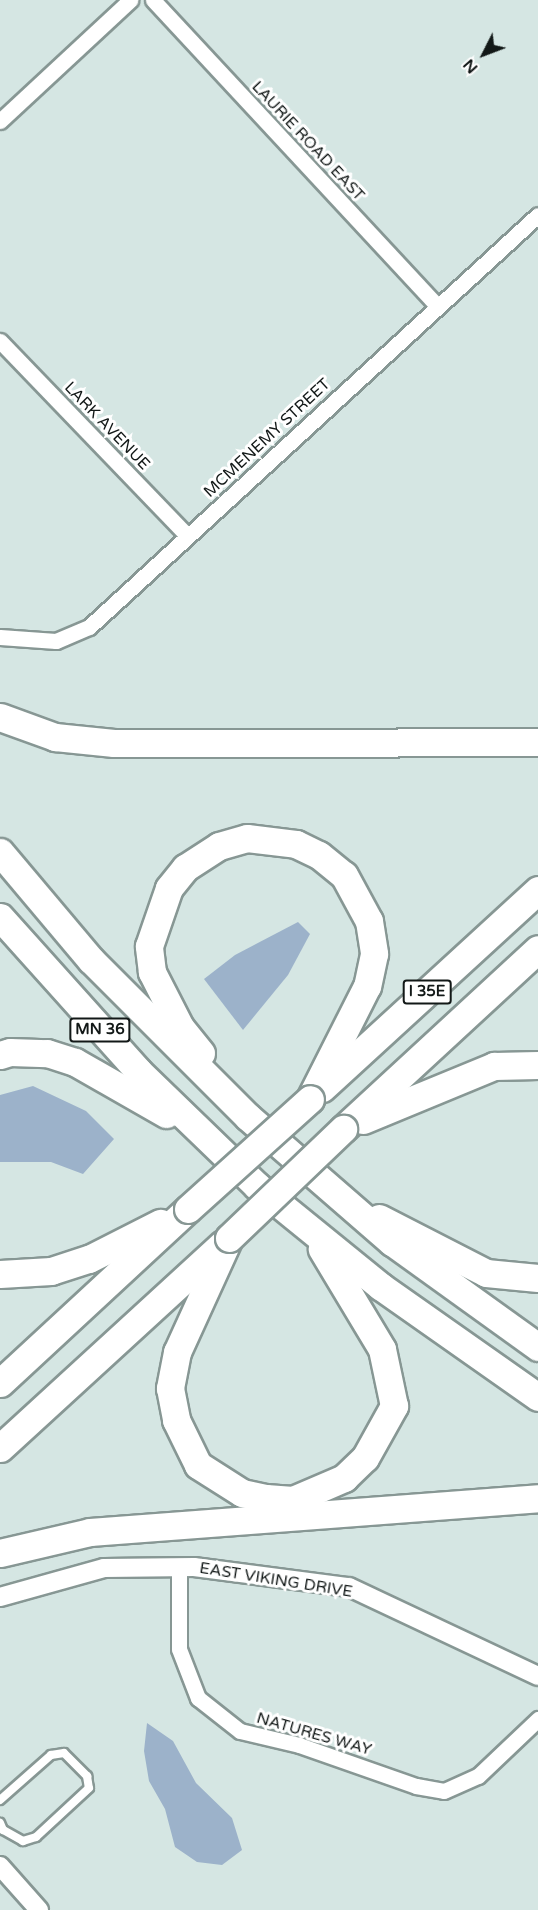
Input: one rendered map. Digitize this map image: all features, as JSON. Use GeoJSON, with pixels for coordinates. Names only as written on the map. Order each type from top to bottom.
{"type":"FeatureCollection","features":[{"type":"Feature","properties":{"kind":"highway"},"geometry":{"type":"LineString","coordinates":[[0,717],[55,736],[114,743],[538,742]]}},
{"type":"Feature","properties":{"kind":"highway"},"geometry":{"type":"LineString","coordinates":[[248,1117],[162,997],[152,972],[149,946],[169,888],[185,868],[219,846],[246,838],[271,838],[319,855],[344,875],[369,921],[374,954],[367,986],[313,1095]]}},
{"type":"Feature","properties":{"kind":"highway","name":"MN 36"},"geometry":{"type":"LineString","coordinates":[[0,852],[105,975],[248,1117],[342,1202],[452,1288],[538,1347]]}},
{"type":"Feature","properties":{"kind":"highway","name":"I 35E"},"geometry":{"type":"LineString","coordinates":[[0,1383],[538,890]]}},
{"type":"Feature","properties":{"kind":"highway","name":"MN 36"},"geometry":{"type":"LineString","coordinates":[[0,917],[74,1002],[205,1138],[310,1231],[456,1341],[538,1397]]}},
{"type":"Feature","properties":{"kind":"highway","name":"I 35E"},"geometry":{"type":"LineString","coordinates":[[0,1448],[227,1242],[538,949]]}},
{"type":"Feature","properties":{"kind":"highway"},"geometry":{"type":"LineString","coordinates":[[0,1055],[10,1052],[47,1053],[75,1062],[205,1138]]}},
{"type":"Feature","properties":{"kind":"highway"},"geometry":{"type":"LineString","coordinates":[[348,1126],[494,1066],[538,1065]]}},
{"type":"Feature","properties":{"kind":"highway"},"geometry":{"type":"LineString","coordinates":[[342,1202],[486,1273],[538,1278]]}},
{"type":"Feature","properties":{"kind":"highway"},"geometry":{"type":"LineString","coordinates":[[0,1274],[51,1271],[89,1259],[188,1209]]}},
{"type":"Feature","properties":{"kind":"highway"},"geometry":{"type":"LineString","coordinates":[[227,1242],[177,1353],[170,1388],[176,1420],[198,1465],[222,1482],[242,1493],[293,1500],[316,1494],[358,1465],[381,1433],[394,1406],[382,1349],[310,1231]]}},
{"type":"Feature","properties":{"kind":"highway"},"geometry":{"type":"LineString","coordinates":[[0,1553],[90,1532],[538,1498]]}},
{"type":"Feature","properties":{"kind":"street"},"geometry":{"type":"LineString","coordinates":[[0,121],[130,0]]}},
{"type":"Feature","properties":{"kind":"street","name":"LAURIE ROAD EAST"},"geometry":{"type":"LineString","coordinates":[[153,0],[437,306]]}},
{"type":"Feature","properties":{"kind":"street","name":"MCMENEMY STREET"},"geometry":{"type":"LineString","coordinates":[[0,637],[36,642],[75,636],[538,215]]}},
{"type":"Feature","properties":{"kind":"street","name":"LARK AVENUE"},"geometry":{"type":"LineString","coordinates":[[0,341],[187,535]]}},
{"type":"Feature","properties":{"kind":"street","name":"EAST VIKING DRIVE"},"geometry":{"type":"LineString","coordinates":[[0,1598],[104,1568],[179,1567],[349,1587],[538,1676]]}},
{"type":"Feature","properties":{"kind":"street","name":"NATURES WAY"},"geometry":{"type":"LineString","coordinates":[[179,1567],[179,1649],[198,1698],[240,1731],[299,1745],[416,1786],[444,1791],[478,1776],[538,1719]]}},
{"type":"Feature","properties":{"kind":"street"},"geometry":{"type":"LineString","coordinates":[[0,1866],[39,1910]]}},
{"type":"Feature","properties":{"kind":"lane"},"geometry":{"type":"LineString","coordinates":[[0,1800],[51,1755],[64,1753],[87,1776],[89,1788],[36,1838],[23,1841],[1,1829]]}},
{"type":"Feature","properties":{"kind":"water"},"geometry":{"type":"Polygon","coordinates":[[[298,922],[310,934],[288,975],[243,1030],[204,979],[235,955],[298,922]]]}},
{"type":"Feature","properties":{"kind":"water"},"geometry":{"type":"Polygon","coordinates":[[[33,1086],[86,1111],[114,1139],[83,1174],[51,1162],[0,1162],[0,1095],[33,1086]]]}},
{"type":"Feature","properties":{"kind":"water"},"geometry":{"type":"Polygon","coordinates":[[[147,1723],[173,1741],[196,1783],[232,1818],[242,1850],[222,1865],[197,1862],[175,1847],[165,1809],[149,1781],[144,1751],[147,1723]]]}}]}
